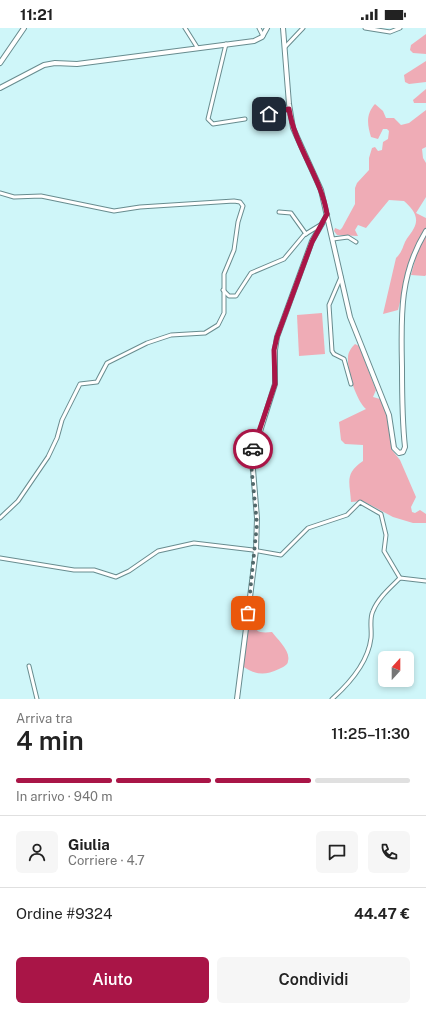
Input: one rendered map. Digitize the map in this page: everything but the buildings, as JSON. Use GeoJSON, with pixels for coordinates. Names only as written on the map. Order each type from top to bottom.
{"type":"FeatureCollection","features":[{"type":"Feature","properties":{"kind":"street"},"geometry":{"type":"LineString","coordinates":[[0,63],[24,28]]}},
{"type":"Feature","properties":{"kind":"street"},"geometry":{"type":"LineString","coordinates":[[185,28],[197,47]]}},
{"type":"Feature","properties":{"kind":"street"},"geometry":{"type":"LineString","coordinates":[[259,28],[263,36]]}},
{"type":"Feature","properties":{"kind":"street"},"geometry":{"type":"LineString","coordinates":[[0,88],[34,69],[50,63],[78,63],[197,47],[256,41],[263,36],[267,28]]}},
{"type":"Feature","properties":{"kind":"street"},"geometry":{"type":"LineString","coordinates":[[282,28],[285,47],[289,109],[295,135],[319,184],[353,325],[389,415],[395,450],[398,453],[402,453],[405,447],[402,416],[401,306],[411,261],[426,231]]}},
{"type":"Feature","properties":{"kind":"street"},"geometry":{"type":"LineString","coordinates":[[285,47],[303,28]]}},
{"type":"Feature","properties":{"kind":"street"},"geometry":{"type":"LineString","coordinates":[[366,28],[389,32],[400,28]]}},
{"type":"Feature","properties":{"kind":"street"},"geometry":{"type":"LineString","coordinates":[[226,44],[208,120],[213,124],[245,119]]}},
{"type":"Feature","properties":{"kind":"street"},"geometry":{"type":"LineString","coordinates":[[269,114],[289,109]]}},
{"type":"Feature","properties":{"kind":"street"},"geometry":{"type":"LineString","coordinates":[[0,193],[14,197],[39,196],[114,211],[140,207],[239,202],[243,207],[238,222],[234,250],[225,271],[223,315],[220,322],[211,331],[201,334],[171,335],[150,341],[107,363],[97,382],[84,382],[79,385],[62,420],[49,454],[18,501],[0,518]]}},
{"type":"Feature","properties":{"kind":"street"},"geometry":{"type":"LineString","coordinates":[[279,212],[291,213],[306,234]]}},
{"type":"Feature","properties":{"kind":"street"},"geometry":{"type":"LineString","coordinates":[[238,699],[256,550],[257,524],[252,456],[275,384],[274,350],[277,337],[312,242],[327,214]]}},
{"type":"Feature","properties":{"kind":"street"},"geometry":{"type":"LineString","coordinates":[[223,290],[229,296],[236,296],[251,273],[284,258],[306,234],[323,223]]}},
{"type":"Feature","properties":{"kind":"street"},"geometry":{"type":"LineString","coordinates":[[323,223],[330,226]]}},
{"type":"Feature","properties":{"kind":"street"},"geometry":{"type":"LineString","coordinates":[[323,223],[331,232]]}},
{"type":"Feature","properties":{"kind":"street"},"geometry":{"type":"LineString","coordinates":[[319,229],[326,228],[331,232]]}},
{"type":"Feature","properties":{"kind":"street"},"geometry":{"type":"LineString","coordinates":[[333,239],[347,237],[356,242]]}},
{"type":"Feature","properties":{"kind":"street"},"geometry":{"type":"LineString","coordinates":[[341,277],[329,305],[332,351],[334,354],[344,359],[351,384]]}},
{"type":"Feature","properties":{"kind":"street"},"geometry":{"type":"LineString","coordinates":[[0,558],[76,570],[94,570],[116,577],[129,571],[154,552],[202,543],[282,555],[309,527],[347,515],[358,503],[362,502],[381,513],[386,536],[384,551],[400,578]]}},
{"type":"Feature","properties":{"kind":"street"},"geometry":{"type":"LineString","coordinates":[[400,578],[426,581]]}},
{"type":"Feature","properties":{"kind":"street"},"geometry":{"type":"LineString","coordinates":[[332,699],[357,673],[370,644],[372,611],[380,599],[400,578]]}},
{"type":"Feature","properties":{"kind":"street"},"geometry":{"type":"LineString","coordinates":[[29,666],[37,699]]}},
{"type":"Feature","properties":{"kind":"shaded area"},"geometry":{"type":"Polygon","coordinates":[[[426,34],[426,54],[413,53],[410,50],[411,45],[426,34]]]}},
{"type":"Feature","properties":{"kind":"shaded area"},"geometry":{"type":"Polygon","coordinates":[[[426,61],[426,82],[409,84],[405,82],[404,75],[426,61]]]}},
{"type":"Feature","properties":{"kind":"shaded area"},"geometry":{"type":"Polygon","coordinates":[[[426,89],[426,103],[414,103],[413,100],[426,89]]]}},
{"type":"Feature","properties":{"kind":"shaded area"},"geometry":{"type":"Polygon","coordinates":[[[375,104],[383,111],[386,118],[394,118],[401,125],[409,123],[426,110],[426,147],[422,149],[423,158],[426,163],[426,197],[416,213],[426,218],[426,228],[411,257],[398,310],[383,314],[396,258],[401,252],[406,240],[416,224],[416,216],[404,201],[389,200],[366,228],[358,225],[355,230],[358,236],[337,235],[334,231],[335,228],[340,230],[342,228],[355,204],[355,188],[357,183],[369,170],[369,158],[372,148],[375,147],[378,151],[382,150],[383,142],[388,139],[389,131],[387,129],[383,129],[378,139],[371,137],[368,119],[375,104]]]}},
{"type":"Feature","properties":{"kind":"shaded area"},"geometry":{"type":"Polygon","coordinates":[[[426,236],[426,275],[411,275],[417,253],[426,236]]]}},
{"type":"Feature","properties":{"kind":"shaded area"},"geometry":{"type":"Polygon","coordinates":[[[322,313],[325,354],[299,356],[297,315],[322,313]]]}},
{"type":"Feature","properties":{"kind":"shaded area"},"geometry":{"type":"Polygon","coordinates":[[[355,344],[359,346],[376,390],[373,397],[380,399],[390,423],[392,450],[400,460],[416,497],[411,507],[412,512],[415,513],[420,510],[426,514],[426,523],[413,523],[393,517],[363,501],[351,502],[349,484],[351,474],[353,470],[363,461],[363,445],[345,444],[341,440],[339,422],[366,409],[359,399],[349,370],[348,355],[355,344]]]}},
{"type":"Feature","properties":{"kind":"shaded area"},"geometry":{"type":"Polygon","coordinates":[[[251,608],[254,627],[256,630],[259,632],[272,632],[286,649],[288,662],[284,667],[269,673],[260,674],[242,666],[251,608]]]}},
{"type":"Feature","properties":{"kind":"way so far"},"geometry":{"type":"LineString","coordinates":[[248,613],[255,556],[257,524],[251,463],[253,449]]}},
{"type":"Feature","properties":{"kind":"route"},"geometry":{"type":"LineString","coordinates":[[253,449],[275,384],[276,374],[274,350],[277,337],[312,242],[327,214],[319,184],[295,135],[289,109],[269,114]]}}]}
